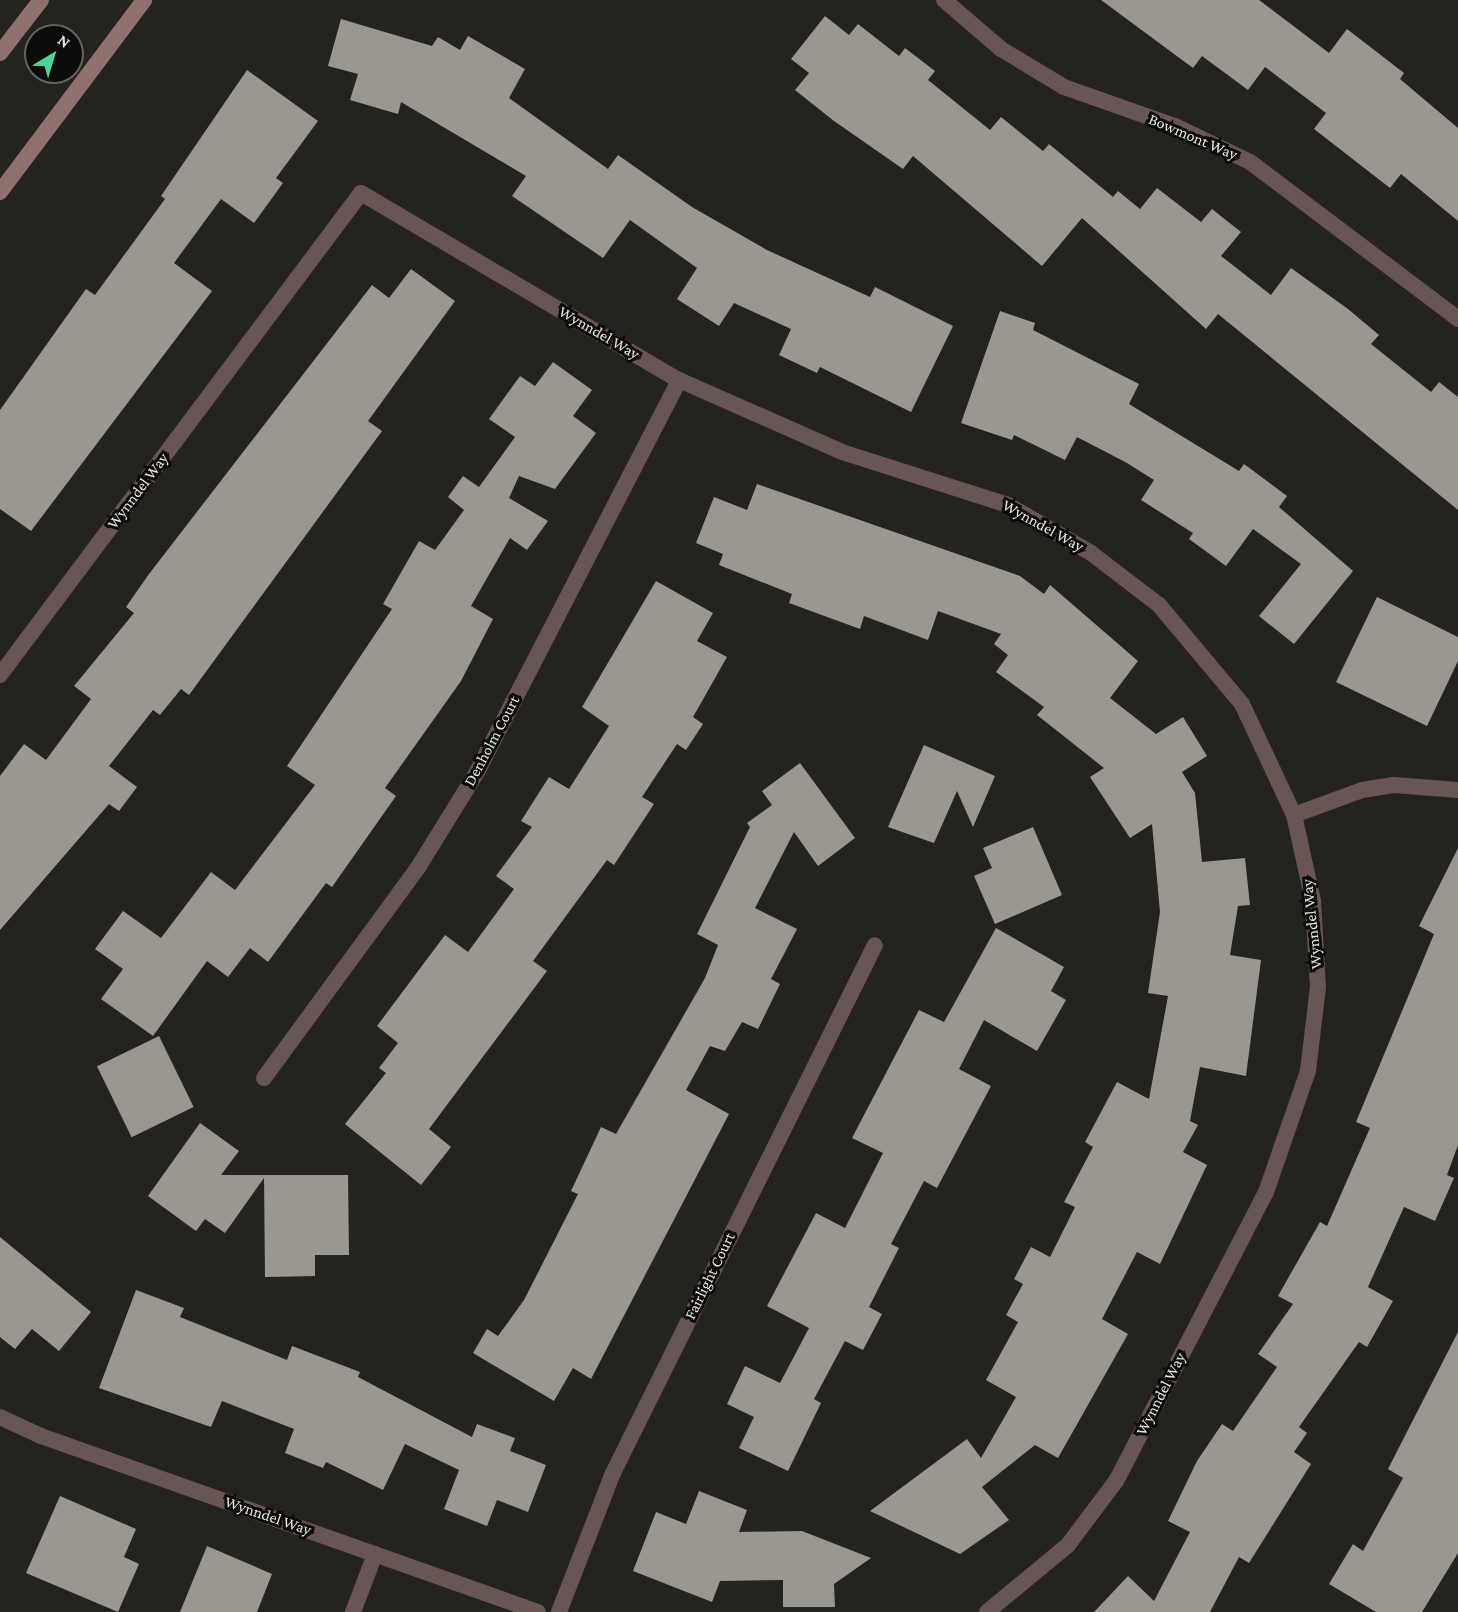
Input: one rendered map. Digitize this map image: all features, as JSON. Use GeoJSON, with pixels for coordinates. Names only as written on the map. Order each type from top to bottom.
{"type":"FeatureCollection","features":[{"type":"Feature","properties":{"kind":"main road"},"geometry":{"type":"LineString","coordinates":[[0,53],[41,0]]}},
{"type":"Feature","properties":{"kind":"main road"},"geometry":{"type":"LineString","coordinates":[[0,192],[144,0]]}},
{"type":"Feature","properties":{"kind":"street","name":"Bowmont Way"},"geometry":{"type":"LineString","coordinates":[[944,0],[1001,49],[1064,87],[1175,126],[1251,162],[1458,319]]}},
{"type":"Feature","properties":{"kind":"street","name":"Wynndel Way"},"geometry":{"type":"LineString","coordinates":[[0,675],[361,193],[679,380],[842,452],[1008,505],[1127,578],[1217,668],[1263,740],[1294,815],[1313,901],[1318,987],[1308,1071],[1284,1153],[1116,1481],[1068,1545],[987,1612]]}},
{"type":"Feature","properties":{"kind":"street","name":"Denholm Court"},"geometry":{"type":"LineString","coordinates":[[264,1078],[419,866],[477,772],[679,380]]}},
{"type":"Feature","properties":{"kind":"street"},"geometry":{"type":"LineString","coordinates":[[1294,815],[1362,789],[1394,785],[1458,790]]}},
{"type":"Feature","properties":{"kind":"street","name":"Fairlight Court"},"geometry":{"type":"LineString","coordinates":[[558,1612],[613,1473],[875,945]]}},
{"type":"Feature","properties":{"kind":"street","name":"Wynndel Way"},"geometry":{"type":"LineString","coordinates":[[1,1419],[538,1612]]}},
{"type":"Feature","properties":{"kind":"street"},"geometry":{"type":"LineString","coordinates":[[353,1612],[375,1554]]}},
{"type":"Feature","properties":{"kind":"building"},"geometry":{"type":"Polygon","coordinates":[[[1101,0],[1259,0],[1329,53],[1347,29],[1404,73],[1400,79],[1458,128],[1458,221],[1401,174],[1390,188],[1314,129],[1326,113],[1265,67],[1248,90],[1202,56],[1193,68],[1101,0]]]}},
{"type":"Feature","properties":{"kind":"building"},"geometry":{"type":"Polygon","coordinates":[[[825,16],[849,35],[858,24],[899,56],[905,48],[935,71],[928,80],[990,130],[1001,117],[1043,151],[1049,144],[1113,197],[1118,191],[1140,209],[1157,188],[1201,222],[1212,209],[1241,232],[1221,256],[1271,295],[1291,268],[1348,309],[1379,335],[1371,344],[1431,392],[1439,382],[1458,397],[1458,510],[1218,314],[1206,329],[1082,218],[1042,266],[913,156],[903,169],[834,121],[795,90],[809,73],[791,59],[825,16]]]}},
{"type":"Feature","properties":{"kind":"building"},"geometry":{"type":"Polygon","coordinates":[[[341,19],[432,46],[438,37],[460,50],[468,36],[525,69],[509,98],[608,169],[618,155],[692,207],[767,250],[870,297],[875,287],[953,326],[911,412],[820,367],[817,373],[779,355],[791,329],[734,303],[719,326],[677,299],[697,268],[630,220],[603,258],[512,196],[526,176],[401,102],[398,114],[350,100],[358,74],[328,66],[341,19]]]}},
{"type":"Feature","properties":{"kind":"building"},"geometry":{"type":"Polygon","coordinates":[[[247,70],[318,121],[276,178],[283,183],[254,223],[221,199],[174,263],[212,291],[31,531],[0,509],[0,410],[86,289],[95,295],[165,199],[161,196],[247,70]]]}},
{"type":"Feature","properties":{"kind":"building"},"geometry":{"type":"Polygon","coordinates":[[[411,269],[455,301],[368,421],[382,431],[189,695],[181,689],[160,715],[153,710],[109,766],[137,787],[119,811],[109,804],[0,930],[0,776],[24,744],[46,760],[91,699],[74,686],[134,613],[126,607],[149,574],[372,285],[389,298],[411,269]]]}},
{"type":"Feature","properties":{"kind":"building"},"geometry":{"type":"Polygon","coordinates":[[[1000,311],[1035,323],[1033,330],[1139,384],[1129,404],[1239,471],[1244,464],[1287,496],[1279,507],[1353,571],[1294,644],[1259,616],[1301,564],[1253,529],[1226,566],[1189,539],[1193,533],[1141,500],[1154,480],[1127,463],[1077,437],[1065,460],[1014,435],[1012,440],[961,423],[1000,311]]]}},
{"type":"Feature","properties":{"kind":"building"},"geometry":{"type":"Polygon","coordinates":[[[553,362],[592,390],[573,416],[596,433],[555,489],[519,476],[509,498],[548,521],[527,550],[510,538],[471,606],[493,619],[461,681],[385,788],[396,796],[332,887],[326,883],[268,962],[250,948],[228,977],[207,961],[153,1036],[101,999],[123,969],[95,949],[123,911],[161,938],[211,872],[235,890],[315,785],[287,766],[392,609],[383,604],[419,541],[435,550],[464,510],[448,497],[463,476],[479,487],[515,437],[489,419],[520,376],[535,386],[553,362]]]}},
{"type":"Feature","properties":{"kind":"building"},"geometry":{"type":"Polygon","coordinates":[[[757,484],[1020,576],[1044,594],[1050,585],[1138,661],[1110,698],[1156,734],[1183,717],[1207,756],[1182,772],[1195,793],[1202,862],[1245,858],[1250,905],[1238,906],[1230,955],[1261,960],[1246,1076],[1200,1067],[1190,1121],[1198,1125],[1183,1152],[1207,1165],[1160,1264],[1137,1252],[1102,1319],[1128,1334],[1058,1458],[1035,1445],[982,1487],[1009,1520],[960,1554],[870,1511],[967,1439],[981,1458],[1016,1397],[986,1380],[1018,1322],[1006,1315],[1023,1284],[1014,1279],[1031,1247],[1050,1257],[1075,1207],[1064,1202],[1093,1147],[1085,1142],[1117,1082],[1149,1099],[1168,996],[1148,993],[1160,912],[1152,824],[1130,838],[1090,777],[1104,768],[1037,715],[1044,707],[996,672],[1008,655],[994,644],[1001,634],[938,611],[928,640],[864,616],[860,629],[789,603],[792,594],[719,565],[723,554],[696,543],[714,497],[747,510],[757,484]]]}},
{"type":"Feature","properties":{"kind":"building"},"geometry":{"type":"Polygon","coordinates":[[[656,581],[713,613],[697,641],[727,657],[693,717],[703,724],[686,750],[677,744],[642,797],[654,804],[614,865],[607,860],[533,961],[547,971],[429,1129],[451,1147],[421,1185],[345,1124],[386,1073],[379,1068],[398,1043],[377,1026],[445,935],[468,952],[514,889],[496,876],[532,827],[521,821],[549,777],[569,789],[609,726],[582,707],[656,581]]]}},
{"type":"Feature","properties":{"kind":"building"},"geometry":{"type":"Polygon","coordinates":[[[1377,597],[1458,637],[1458,661],[1427,726],[1336,682],[1377,597]]]}},
{"type":"Feature","properties":{"kind":"building"},"geometry":{"type":"Polygon","coordinates":[[[924,745],[995,776],[973,827],[957,791],[934,843],[888,827],[924,745]]]}},
{"type":"Feature","properties":{"kind":"building"},"geometry":{"type":"Polygon","coordinates":[[[800,763],[855,838],[818,866],[794,832],[755,908],[797,929],[771,979],[780,984],[758,1029],[742,1022],[725,1051],[710,1046],[686,1090],[729,1114],[591,1379],[573,1368],[554,1401],[473,1353],[487,1329],[498,1336],[524,1300],[578,1194],[571,1191],[601,1127],[616,1134],[705,978],[718,945],[697,934],[750,827],[747,823],[772,805],[762,791],[800,763]]]}},
{"type":"Feature","properties":{"kind":"building"},"geometry":{"type":"Polygon","coordinates":[[[1033,827],[1062,895],[995,924],[974,876],[992,868],[983,848],[1033,827]]]}},
{"type":"Feature","properties":{"kind":"building"},"geometry":{"type":"Polygon","coordinates":[[[1458,848],[1458,1145],[1447,1175],[1454,1178],[1435,1221],[1404,1207],[1368,1287],[1393,1301],[1367,1347],[1359,1342],[1299,1427],[1307,1433],[1294,1452],[1311,1464],[1249,1563],[1239,1557],[1210,1612],[1094,1612],[1128,1576],[1154,1601],[1190,1532],[1168,1521],[1197,1461],[1222,1424],[1233,1431],[1277,1367],[1258,1354],[1293,1304],[1278,1296],[1320,1222],[1327,1226],[1370,1128],[1356,1122],[1434,934],[1419,926],[1458,848]]]}},
{"type":"Feature","properties":{"kind":"building"},"geometry":{"type":"Polygon","coordinates":[[[996,928],[1064,967],[1051,991],[1066,1000],[1037,1051],[984,1020],[959,1069],[991,1086],[937,1188],[924,1181],[891,1244],[899,1248],[869,1307],[882,1314],[863,1350],[845,1341],[814,1399],[821,1403],[788,1471],[739,1448],[754,1417],[727,1404],[745,1366],[780,1383],[809,1328],[767,1306],[816,1213],[845,1228],[883,1153],[852,1138],[919,1010],[944,1022],[996,928]]]}},
{"type":"Feature","properties":{"kind":"building"},"geometry":{"type":"Polygon","coordinates":[[[159,1036],[194,1107],[132,1137],[97,1066],[159,1036]]]}},
{"type":"Feature","properties":{"kind":"building"},"geometry":{"type":"Polygon","coordinates":[[[200,1123],[239,1151],[221,1175],[348,1175],[349,1255],[315,1255],[315,1276],[265,1277],[264,1178],[225,1233],[205,1219],[196,1231],[148,1196],[200,1123]]]}},
{"type":"Feature","properties":{"kind":"building"},"geometry":{"type":"Polygon","coordinates":[[[0,1237],[91,1312],[59,1351],[32,1329],[15,1349],[0,1337],[0,1237]]]}},
{"type":"Feature","properties":{"kind":"building"},"geometry":{"type":"Polygon","coordinates":[[[136,1290],[184,1308],[180,1317],[287,1360],[292,1346],[360,1372],[358,1377],[472,1437],[477,1424],[515,1438],[510,1451],[546,1465],[528,1512],[497,1500],[487,1526],[444,1509],[459,1470],[405,1444],[383,1490],[326,1462],[323,1468],[285,1453],[294,1429],[222,1401],[211,1427],[99,1388],[136,1290]]]}},
{"type":"Feature","properties":{"kind":"building"},"geometry":{"type":"Polygon","coordinates":[[[1458,1332],[1458,1553],[1422,1612],[1376,1612],[1329,1584],[1353,1544],[1363,1551],[1403,1478],[1388,1469],[1458,1332]]]}},
{"type":"Feature","properties":{"kind":"building"},"geometry":{"type":"Polygon","coordinates":[[[699,1491],[747,1510],[739,1532],[802,1531],[871,1558],[834,1584],[835,1607],[783,1607],[783,1580],[720,1581],[712,1602],[633,1571],[656,1512],[686,1524],[699,1491]]]}},
{"type":"Feature","properties":{"kind":"building"},"geometry":{"type":"Polygon","coordinates":[[[60,1496],[136,1529],[124,1557],[139,1564],[118,1612],[26,1573],[60,1496]]]}},
{"type":"Feature","properties":{"kind":"building"},"geometry":{"type":"Polygon","coordinates":[[[207,1546],[272,1574],[257,1612],[180,1612],[207,1546]]]}}]}
